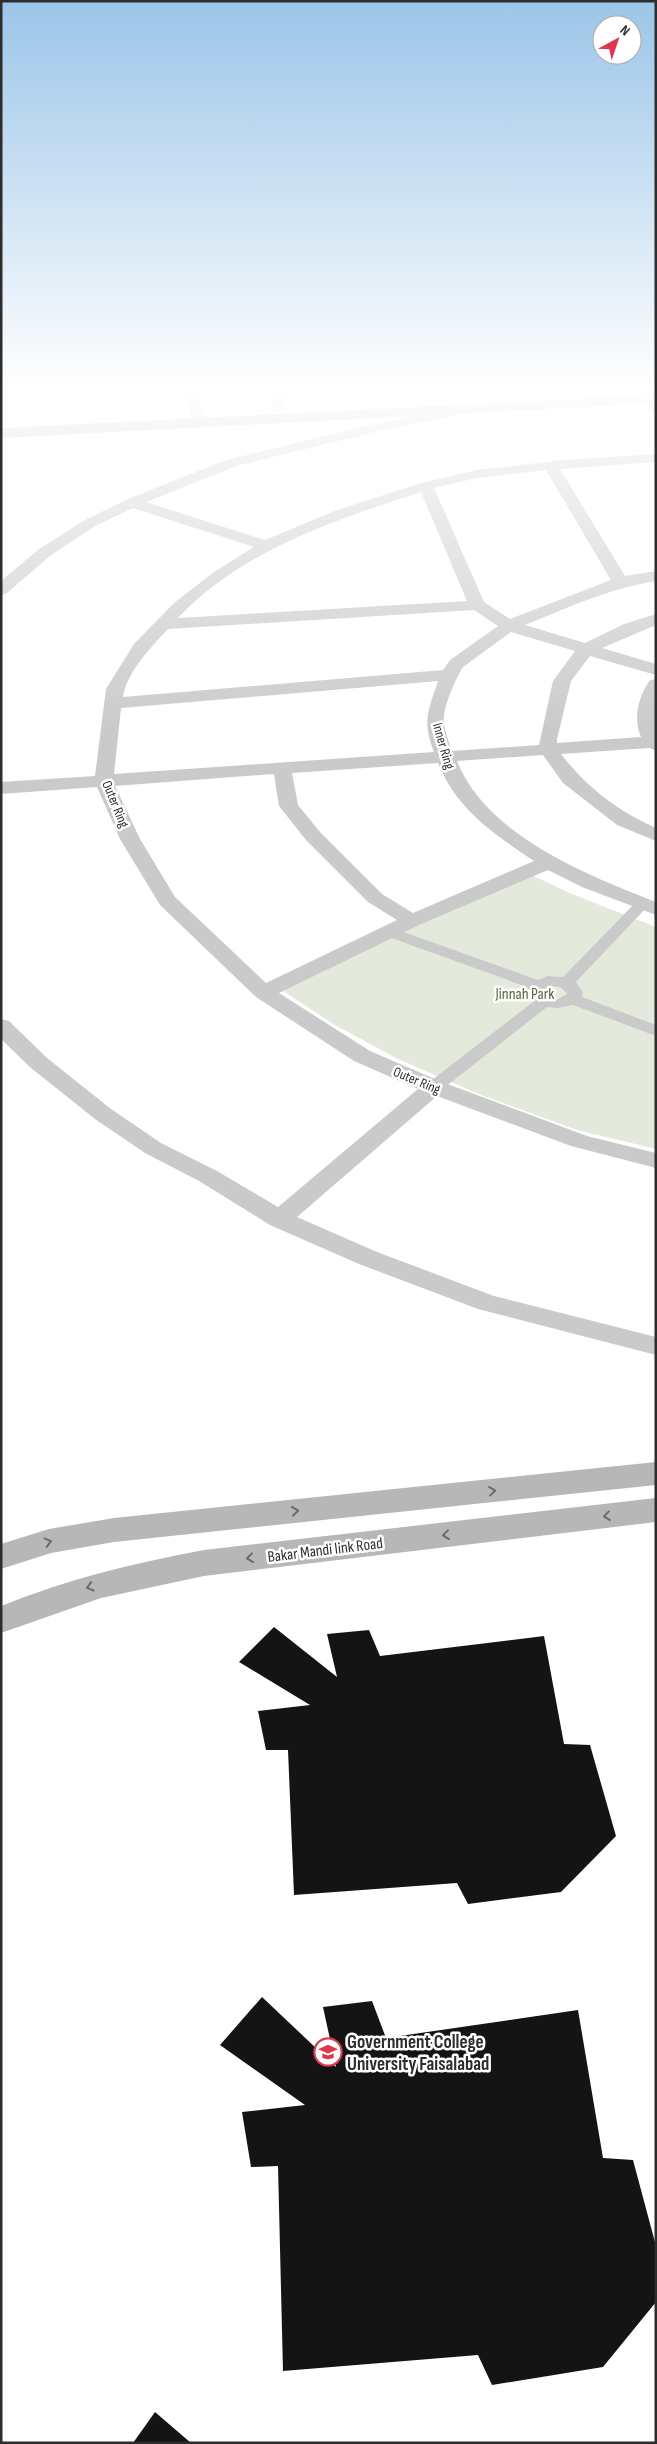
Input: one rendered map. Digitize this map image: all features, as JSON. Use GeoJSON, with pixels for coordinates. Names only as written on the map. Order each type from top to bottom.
{"type":"FeatureCollection","features":[{"type":"Feature","properties":{"kind":"main road"},"geometry":{"type":"LineString","coordinates":[[1,1558],[49,1541],[114,1530],[656,1474]]}},
{"type":"Feature","properties":{"kind":"main road","name":"Bakar Mandi link Road"},"geometry":{"type":"LineString","coordinates":[[1,1620],[90,1586],[140,1574],[204,1563],[656,1510]]}},
{"type":"Feature","properties":{"kind":"street"},"geometry":{"type":"LineString","coordinates":[[133,503],[267,546]]}},
{"type":"Feature","properties":{"kind":"street"},"geometry":{"type":"LineString","coordinates":[[1,590],[53,547],[90,523],[133,503]]}},
{"type":"Feature","properties":{"kind":"street","name":"Outer Ring"},"geometry":{"type":"LineString","coordinates":[[373,503],[342,513],[278,539],[220,575],[180,606],[140,648],[115,689],[104,780],[130,839],[167,901],[264,992],[362,1056],[434,1087],[579,1141],[656,1161]]}},
{"type":"Feature","properties":{"kind":"street"},"geometry":{"type":"LineString","coordinates":[[433,503],[477,605],[509,626],[656,670]]}},
{"type":"Feature","properties":{"kind":"street"},"geometry":{"type":"LineString","coordinates":[[573,503],[620,582]]}},
{"type":"Feature","properties":{"kind":"street","name":"Inner Ring"},"geometry":{"type":"LineString","coordinates":[[651,902],[589,883],[549,862],[491,823],[455,781],[438,738],[435,716],[449,675],[456,664],[509,626],[592,591],[620,582],[656,576]]}},
{"type":"Feature","properties":{"kind":"street"},"geometry":{"type":"LineString","coordinates":[[164,624],[477,605]]}},
{"type":"Feature","properties":{"kind":"street"},"geometry":{"type":"LineString","coordinates":[[656,619],[630,628],[585,650],[562,681],[548,738],[548,750],[570,779],[624,821],[656,835]]}},
{"type":"Feature","properties":{"kind":"street"},"geometry":{"type":"LineString","coordinates":[[112,703],[449,675]]}},
{"type":"Feature","properties":{"kind":"street"},"geometry":{"type":"LineString","coordinates":[[1,788],[654,744],[646,725],[645,708],[656,684]]}},
{"type":"Feature","properties":{"kind":"street"},"geometry":{"type":"LineString","coordinates":[[282,768],[288,806],[312,836],[375,898],[412,921]]}},
{"type":"Feature","properties":{"kind":"street"},"geometry":{"type":"LineString","coordinates":[[264,992],[412,921],[549,862]]}},
{"type":"Feature","properties":{"kind":"street"},"geometry":{"type":"LineString","coordinates":[[566,983],[651,902]]}},
{"type":"Feature","properties":{"kind":"street"},"geometry":{"type":"LineString","coordinates":[[389,932],[538,985],[553,981],[566,983],[576,992],[572,999]]}},
{"type":"Feature","properties":{"kind":"street"},"geometry":{"type":"LineString","coordinates":[[538,985],[535,988],[536,996],[544,1001],[556,1004],[572,999],[656,1031]]}},
{"type":"Feature","properties":{"kind":"street"},"geometry":{"type":"LineString","coordinates":[[279,1219],[434,1087],[544,1001]]}},
{"type":"Feature","properties":{"kind":"street"},"geometry":{"type":"LineString","coordinates":[[1,1026],[39,1062],[102,1114],[153,1148],[208,1176],[279,1219],[368,1258],[487,1303],[656,1346]]}},
{"type":"Feature","properties":{"kind":"green space","name":"Jinnah Park"},"geometry":{"type":"Polygon","coordinates":[[[523,871],[572,894],[656,927],[656,1149],[577,1130],[481,1095],[398,1059],[333,1024],[279,988],[523,871]]]}},
{"type":"Feature","properties":{"kind":"building"},"geometry":{"type":"Polygon","coordinates":[[[274,1627],[337,1677],[327,1634],[369,1630],[380,1656],[544,1636],[564,1744],[590,1745],[616,1836],[561,1892],[468,1904],[457,1883],[294,1895],[288,1750],[266,1750],[258,1711],[310,1705],[239,1662],[274,1627]]]}},
{"type":"Feature","properties":{"kind":"building"},"geometry":{"type":"Polygon","coordinates":[[[262,1997],[336,2067],[323,2007],[372,2001],[386,2038],[578,2010],[603,2158],[633,2160],[656,2246],[656,2302],[603,2367],[492,2385],[478,2355],[283,2371],[278,2166],[251,2167],[242,2112],[305,2105],[220,2045],[262,1997]]]}},
{"type":"Feature","properties":{"kind":"building"},"geometry":{"type":"Polygon","coordinates":[[[155,2412],[191,2443],[133,2443],[155,2412]]]}},
{"type":"Feature","properties":{"kind":"place","name":"Government College University Faisalabad"},"geometry":{"type":"Point","coordinates":[328,2052]}}]}
